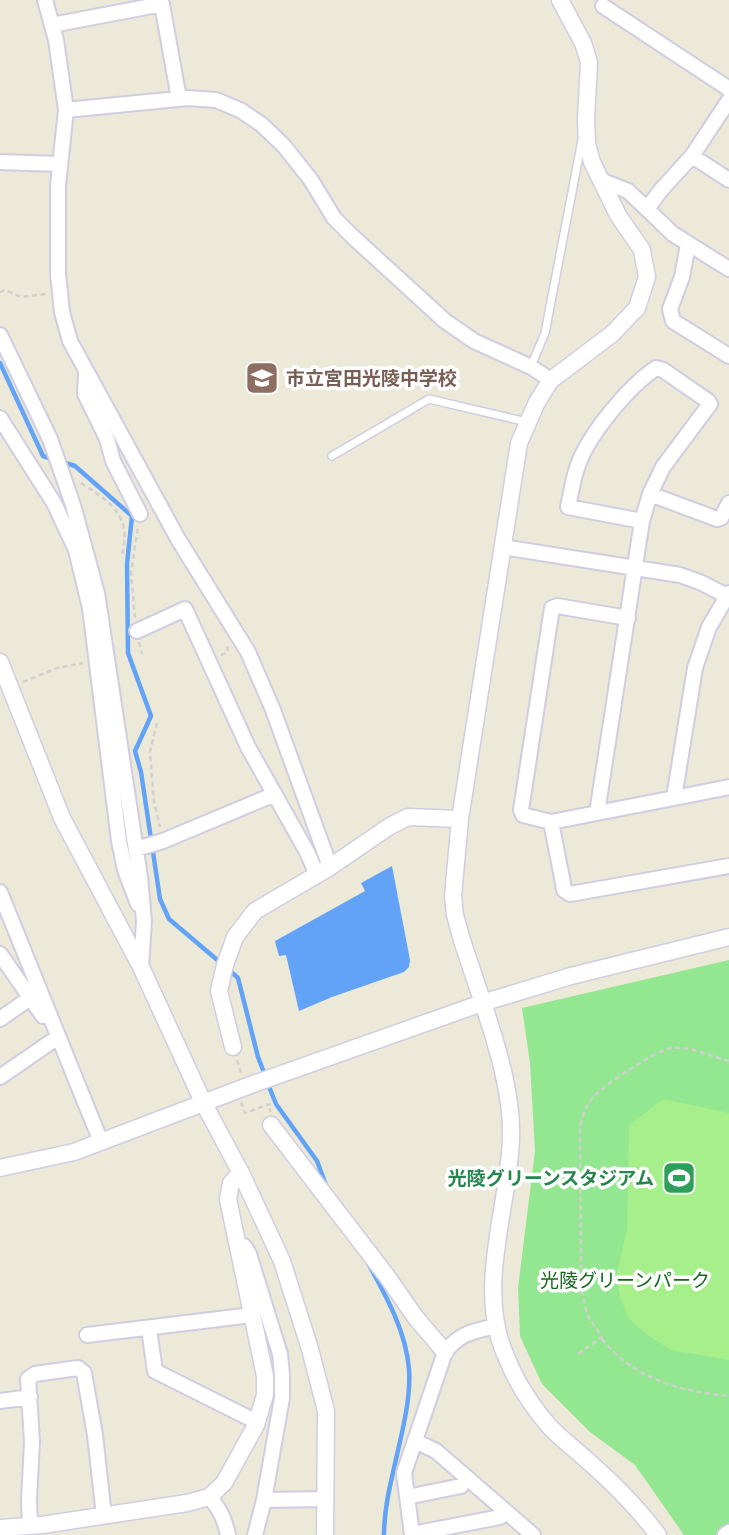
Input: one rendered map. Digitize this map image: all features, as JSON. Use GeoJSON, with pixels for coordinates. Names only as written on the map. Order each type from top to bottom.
{"type":"FeatureCollection","features":[{"type":"Feature","properties":{"kind":"street"},"geometry":{"type":"LineString","coordinates":[[45,0],[52,25],[66,110],[58,186],[60,292],[70,341],[178,539],[248,652],[273,710],[324,871]]}},
{"type":"Feature","properties":{"kind":"street"},"geometry":{"type":"LineString","coordinates":[[560,0],[583,43],[589,62],[587,144],[600,180],[618,215],[642,250],[647,277],[637,308],[612,334],[551,380],[537,402],[519,443],[460,819],[453,886],[455,915],[508,1086],[511,1113],[509,1163],[494,1288],[497,1326],[504,1352],[535,1408],[551,1429],[643,1515],[658,1535]]}},
{"type":"Feature","properties":{"kind":"street"},"geometry":{"type":"LineString","coordinates":[[52,25],[162,4],[179,99]]}},
{"type":"Feature","properties":{"kind":"street"},"geometry":{"type":"LineString","coordinates":[[603,6],[729,89]]}},
{"type":"Feature","properties":{"kind":"street"},"geometry":{"type":"LineString","coordinates":[[66,110],[179,99],[216,100],[240,110],[261,124],[284,146],[311,180],[334,218],[445,321],[474,341],[531,367],[551,380]]}},
{"type":"Feature","properties":{"kind":"street"},"geometry":{"type":"LineString","coordinates":[[647,209],[692,156],[729,100]]}},
{"type":"Feature","properties":{"kind":"street"},"geometry":{"type":"LineString","coordinates":[[692,156],[729,180]]}},
{"type":"Feature","properties":{"kind":"street"},"geometry":{"type":"LineString","coordinates":[[0,162],[60,164]]}},
{"type":"Feature","properties":{"kind":"street"},"geometry":{"type":"LineString","coordinates":[[600,180],[628,191],[673,234],[729,269]]}},
{"type":"Feature","properties":{"kind":"street"},"geometry":{"type":"LineString","coordinates":[[688,243],[681,277],[670,309],[673,321],[729,356]]}},
{"type":"Feature","properties":{"kind":"street"},"geometry":{"type":"LineString","coordinates":[[0,335],[50,439],[97,593],[136,849],[144,921],[141,967]]}},
{"type":"Feature","properties":{"kind":"street"},"geometry":{"type":"LineString","coordinates":[[597,813],[642,521],[650,494],[663,467],[710,404],[663,370],[656,368],[607,416],[590,441],[577,465],[568,507],[642,521]]}},
{"type":"Feature","properties":{"kind":"street"},"geometry":{"type":"LineString","coordinates":[[86,370],[85,394],[107,439],[113,461],[140,514]]}},
{"type":"Feature","properties":{"kind":"street"},"geometry":{"type":"LineString","coordinates":[[0,418],[68,529],[76,550],[90,608],[119,841],[125,870],[144,921]]}},
{"type":"Feature","properties":{"kind":"street"},"geometry":{"type":"LineString","coordinates":[[650,494],[717,519],[721,518],[729,503]]}},
{"type":"Feature","properties":{"kind":"street"},"geometry":{"type":"LineString","coordinates":[[503,547],[680,575],[729,595],[709,627],[695,668],[674,799]]}},
{"type":"Feature","properties":{"kind":"street"},"geometry":{"type":"LineString","coordinates":[[628,618],[556,606],[552,608],[521,810],[523,815],[551,822],[729,787]]}},
{"type":"Feature","properties":{"kind":"street"},"geometry":{"type":"LineString","coordinates":[[137,631],[185,609],[248,747],[307,852],[324,871]]}},
{"type":"Feature","properties":{"kind":"street"},"geometry":{"type":"LineString","coordinates":[[0,663],[62,818],[141,967],[204,1104],[241,1173],[282,1261],[326,1411],[325,1535]]}},
{"type":"Feature","properties":{"kind":"street"},"geometry":{"type":"LineString","coordinates":[[136,849],[163,841],[275,794]]}},
{"type":"Feature","properties":{"kind":"street"},"geometry":{"type":"LineString","coordinates":[[233,1046],[219,991],[235,937],[255,911],[408,817],[460,819]]}},
{"type":"Feature","properties":{"kind":"street"},"geometry":{"type":"LineString","coordinates":[[551,822],[563,883],[570,894],[729,866]]}},
{"type":"Feature","properties":{"kind":"street"},"geometry":{"type":"LineString","coordinates":[[0,891],[101,1142]]}},
{"type":"Feature","properties":{"kind":"street"},"geometry":{"type":"LineString","coordinates":[[0,1168],[74,1152],[482,1003],[572,976],[729,937]]}},
{"type":"Feature","properties":{"kind":"street"},"geometry":{"type":"LineString","coordinates":[[2,962],[58,1037]]}},
{"type":"Feature","properties":{"kind":"street"},"geometry":{"type":"LineString","coordinates":[[0,1019],[30,998]]}},
{"type":"Feature","properties":{"kind":"street"},"geometry":{"type":"LineString","coordinates":[[0,1077],[58,1037]]}},
{"type":"Feature","properties":{"kind":"street"},"geometry":{"type":"LineString","coordinates":[[271,1125],[416,1318],[445,1352]]}},
{"type":"Feature","properties":{"kind":"street"},"geometry":{"type":"LineString","coordinates":[[0,1528],[38,1529],[187,1503],[209,1497],[224,1483],[257,1422],[265,1395],[265,1376],[228,1199],[231,1183],[241,1173]]}},
{"type":"Feature","properties":{"kind":"street"},"geometry":{"type":"LineString","coordinates":[[237,1244],[244,1246],[249,1254],[280,1354],[282,1375],[280,1410],[255,1535]]}},
{"type":"Feature","properties":{"kind":"street"},"geometry":{"type":"LineString","coordinates":[[87,1335],[252,1315]]}},
{"type":"Feature","properties":{"kind":"street"},"geometry":{"type":"LineString","coordinates":[[497,1326],[455,1339],[445,1352],[404,1473],[412,1534],[500,1517]]}},
{"type":"Feature","properties":{"kind":"street"},"geometry":{"type":"LineString","coordinates":[[149,1329],[155,1371],[257,1422]]}},
{"type":"Feature","properties":{"kind":"street"},"geometry":{"type":"LineString","coordinates":[[38,1529],[29,1501],[32,1441],[28,1379],[35,1374],[78,1368],[84,1373],[95,1435],[104,1516]]}},
{"type":"Feature","properties":{"kind":"street"},"geometry":{"type":"LineString","coordinates":[[0,1401],[30,1398]]}},
{"type":"Feature","properties":{"kind":"street"},"geometry":{"type":"LineString","coordinates":[[415,1441],[436,1451],[533,1535]]}},
{"type":"Feature","properties":{"kind":"street"},"geometry":{"type":"LineString","coordinates":[[407,1497],[461,1486]]}},
{"type":"Feature","properties":{"kind":"street"},"geometry":{"type":"LineString","coordinates":[[209,1497],[222,1514],[228,1535]]}},
{"type":"Feature","properties":{"kind":"street"},"geometry":{"type":"LineString","coordinates":[[264,1500],[326,1499]]}},
{"type":"Feature","properties":{"kind":"lane"},"geometry":{"type":"LineString","coordinates":[[531,367],[545,333],[577,155],[586,126]]}},
{"type":"Feature","properties":{"kind":"lane"},"geometry":{"type":"LineString","coordinates":[[332,456],[429,399],[528,423]]}},
{"type":"Feature","properties":{"kind":"path"},"geometry":{"type":"LineString","coordinates":[[0,292],[5,290],[21,297],[60,292]]}},
{"type":"Feature","properties":{"kind":"path"},"geometry":{"type":"LineString","coordinates":[[60,470],[111,505],[122,519],[127,538],[122,555]]}},
{"type":"Feature","properties":{"kind":"path"},"geometry":{"type":"LineString","coordinates":[[140,514],[131,572],[142,654]]}},
{"type":"Feature","properties":{"kind":"path"},"geometry":{"type":"LineString","coordinates":[[127,538],[136,539]]}},
{"type":"Feature","properties":{"kind":"path"},"geometry":{"type":"LineString","coordinates":[[208,659],[228,652],[223,637]]}},
{"type":"Feature","properties":{"kind":"path"},"geometry":{"type":"LineString","coordinates":[[10,687],[57,668],[97,660]]}},
{"type":"Feature","properties":{"kind":"path"},"geometry":{"type":"LineString","coordinates":[[157,723],[149,752],[154,802],[163,841]]}},
{"type":"Feature","properties":{"kind":"path"},"geometry":{"type":"LineString","coordinates":[[233,1046],[245,1113],[270,1104],[271,1125]]}},
{"type":"Feature","properties":{"kind":"path"},"geometry":{"type":"LineString","coordinates":[[729,1061],[684,1048],[664,1049],[599,1092],[582,1116],[580,1127],[581,1287],[587,1315],[610,1349],[629,1365],[653,1378],[701,1394],[729,1396]]}},
{"type":"Feature","properties":{"kind":"path"},"geometry":{"type":"LineString","coordinates":[[578,1354],[602,1338]]}},
{"type":"Feature","properties":{"kind":"green space","name":"光陵グリーンパーク"},"geometry":{"type":"Polygon","coordinates":[[[729,960],[729,1535],[684,1535],[635,1465],[590,1432],[542,1384],[520,1336],[518,1288],[535,1151],[530,1063],[522,1008],[729,960]]]}},
{"type":"Feature","properties":{"kind":"green space","name":"光陵グリーンスタジアム"},"geometry":{"type":"Polygon","coordinates":[[[663,1099],[729,1113],[729,1360],[671,1350],[628,1318],[619,1293],[617,1273],[627,1230],[629,1125],[663,1099]]]}},
{"type":"Feature","properties":{"kind":"water"},"geometry":{"type":"Polygon","coordinates":[[[392,866],[410,960],[409,967],[404,972],[299,1011],[286,955],[279,956],[275,941],[365,891],[361,883],[392,866]]]}},
{"type":"Feature","properties":{"kind":"waterway"},"geometry":{"type":"LineString","coordinates":[[0,363],[43,456],[52,459]]}},
{"type":"Feature","properties":{"kind":"waterway"},"geometry":{"type":"LineString","coordinates":[[60,461],[75,466],[132,516],[127,564],[128,653],[151,716],[135,751],[141,772],[160,899],[169,919],[222,964]]}},
{"type":"Feature","properties":{"kind":"waterway"},"geometry":{"type":"LineString","coordinates":[[229,970],[238,978],[265,1075]]}},
{"type":"Feature","properties":{"kind":"waterway"},"geometry":{"type":"LineString","coordinates":[[268,1084],[276,1104],[317,1161],[327,1188]]}},
{"type":"Feature","properties":{"kind":"waterway"},"geometry":{"type":"LineString","coordinates":[[368,1263],[399,1327],[409,1369],[408,1401],[388,1495],[384,1535]]}},
{"type":"Feature","properties":{"kind":"place","name":"市立宮田光陵中学校"},"geometry":{"type":"Point","coordinates":[262,378]}},
{"type":"Feature","properties":{"kind":"place","name":"光陵グリーンスタジアム"},"geometry":{"type":"Point","coordinates":[679,1178]}}]}
